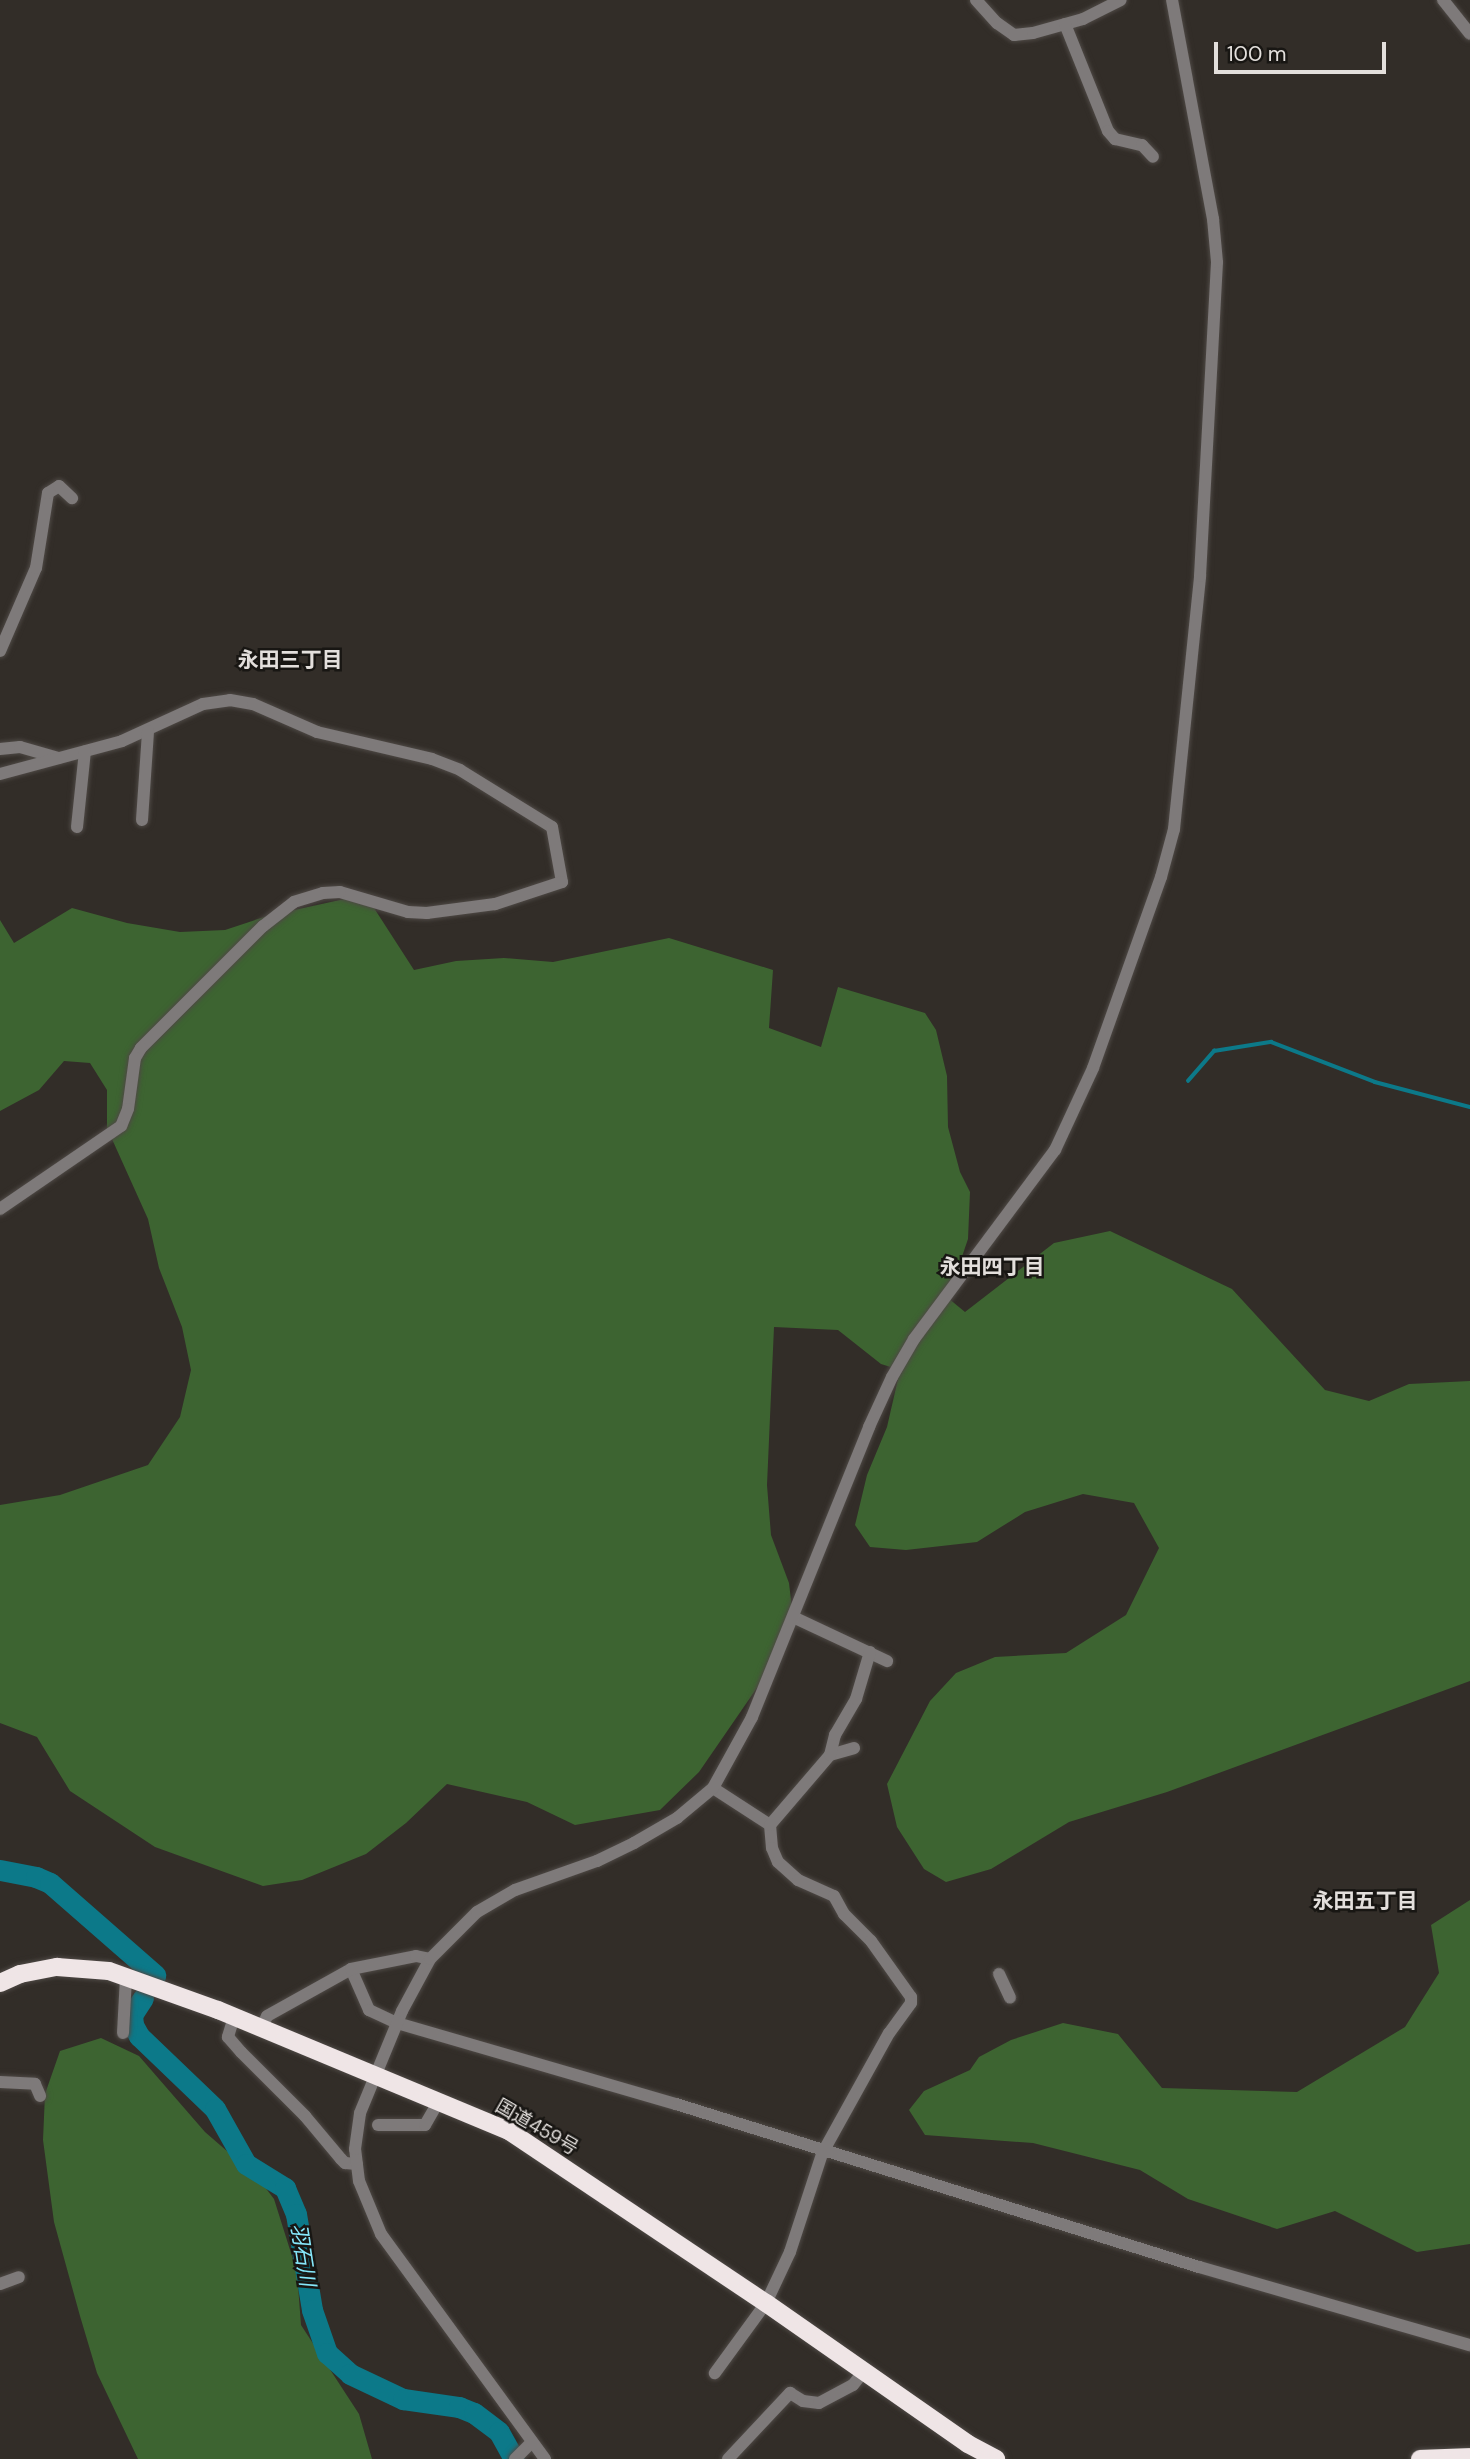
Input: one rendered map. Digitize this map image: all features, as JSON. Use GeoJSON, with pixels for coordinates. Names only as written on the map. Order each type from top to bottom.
{"type":"FeatureCollection","features":[{"type":"Feature","properties":{"kind":"highway","name":"国道459号"},"geometry":{"type":"LineString","coordinates":[[0,1983],[20,1975],[57,1968],[109,1971],[234,2017],[509,2131],[766,2303],[968,2444],[996,2459]]}},
{"type":"Feature","properties":{"kind":"highway"},"geometry":{"type":"LineString","coordinates":[[1420,2459],[1470,2456]]}},
{"type":"Feature","properties":{"kind":"street"},"geometry":{"type":"LineString","coordinates":[[976,0],[997,23],[1014,35],[1065,24],[1102,12],[1121,0]]}},
{"type":"Feature","properties":{"kind":"street"},"geometry":{"type":"LineString","coordinates":[[545,2459],[381,2234],[359,2180],[355,2149],[360,2113],[373,2076],[430,1958],[477,1912],[498,1898],[635,1843],[677,1818],[713,1788],[752,1717],[869,1427],[908,1349],[954,1283],[1055,1150],[1093,1069],[1161,877],[1174,829],[1200,576],[1217,262],[1213,219],[1172,0]]}},
{"type":"Feature","properties":{"kind":"street"},"geometry":{"type":"LineString","coordinates":[[1443,0],[1470,34]]}},
{"type":"Feature","properties":{"kind":"street"},"geometry":{"type":"LineString","coordinates":[[1065,24],[1108,131],[1115,139],[1142,145],[1153,157]]}},
{"type":"Feature","properties":{"kind":"street"},"geometry":{"type":"LineString","coordinates":[[0,651],[36,568],[48,493],[59,486],[72,498]]}},
{"type":"Feature","properties":{"kind":"street"},"geometry":{"type":"LineString","coordinates":[[0,774],[148,731],[188,709],[230,701],[253,704],[317,732],[432,759],[460,770],[552,827],[562,882],[495,904],[427,914],[408,912],[340,892],[323,892],[294,902],[262,926],[141,1048],[135,1058],[128,1109],[121,1125],[0,1209]]}},
{"type":"Feature","properties":{"kind":"street"},"geometry":{"type":"LineString","coordinates":[[142,820],[148,731]]}},
{"type":"Feature","properties":{"kind":"street"},"geometry":{"type":"LineString","coordinates":[[0,749],[20,747],[58,758]]}},
{"type":"Feature","properties":{"kind":"street"},"geometry":{"type":"LineString","coordinates":[[77,827],[85,751]]}},
{"type":"Feature","properties":{"kind":"street"},"geometry":{"type":"LineString","coordinates":[[793,1617],[887,1661]]}},
{"type":"Feature","properties":{"kind":"street"},"geometry":{"type":"LineString","coordinates":[[715,2373],[766,2303],[790,2252],[824,2150],[889,2033],[911,2003],[911,1997],[834,1896],[798,1880],[778,1862],[772,1848],[770,1825],[830,1755],[835,1735],[856,1699],[870,1652]]}},
{"type":"Feature","properties":{"kind":"street"},"geometry":{"type":"LineString","coordinates":[[830,1755],[854,1748]]}},
{"type":"Feature","properties":{"kind":"street"},"geometry":{"type":"LineString","coordinates":[[713,1788],[770,1825]]}},
{"type":"Feature","properties":{"kind":"street"},"geometry":{"type":"LineString","coordinates":[[261,2028],[267,2016],[351,1969],[416,1956],[430,1958]]}},
{"type":"Feature","properties":{"kind":"street"},"geometry":{"type":"LineString","coordinates":[[351,1969],[362,2001],[369,2010],[397,2023],[824,2150],[1199,2267],[1470,2345]]}},
{"type":"Feature","properties":{"kind":"street"},"geometry":{"type":"LineString","coordinates":[[999,1974],[1010,1998]]}},
{"type":"Feature","properties":{"kind":"street"},"geometry":{"type":"LineString","coordinates":[[123,2033],[126,1978]]}},
{"type":"Feature","properties":{"kind":"street"},"geometry":{"type":"LineString","coordinates":[[234,2017],[228,2037],[234,2045],[305,2116],[341,2159],[357,2164]]}},
{"type":"Feature","properties":{"kind":"street"},"geometry":{"type":"LineString","coordinates":[[0,2082],[35,2084],[40,2096]]}},
{"type":"Feature","properties":{"kind":"street"},"geometry":{"type":"LineString","coordinates":[[379,2125],[425,2125],[439,2101]]}},
{"type":"Feature","properties":{"kind":"street"},"geometry":{"type":"LineString","coordinates":[[0,2284],[19,2277]]}},
{"type":"Feature","properties":{"kind":"street"},"geometry":{"type":"LineString","coordinates":[[728,2459],[790,2393],[803,2401],[820,2403],[853,2385],[864,2371]]}},
{"type":"Feature","properties":{"kind":"street"},"geometry":{"type":"LineString","coordinates":[[517,2456],[532,2442]]}},
{"type":"Feature","properties":{"kind":"green space"},"geometry":{"type":"Polygon","coordinates":[[[349,898],[374,908],[414,970],[456,961],[504,958],[553,962],[669,938],[773,970],[769,1028],[821,1047],[838,987],[925,1013],[936,1030],[947,1076],[948,1127],[960,1172],[970,1192],[968,1239],[948,1298],[965,1312],[1054,1243],[1110,1231],[1232,1289],[1325,1390],[1369,1401],[1409,1384],[1470,1381],[1470,1681],[1167,1792],[1069,1822],[991,1869],[946,1882],[924,1869],[897,1827],[887,1784],[930,1701],[956,1673],[995,1657],[1066,1653],[1126,1615],[1159,1548],[1134,1503],[1083,1494],[1025,1512],[977,1542],[906,1550],[870,1547],[855,1525],[867,1475],[887,1427],[900,1370],[881,1364],[838,1330],[774,1327],[767,1485],[771,1535],[789,1583],[793,1617],[761,1682],[699,1772],[660,1810],[575,1825],[527,1802],[447,1784],[406,1823],[366,1854],[302,1880],[263,1886],[155,1847],[70,1791],[37,1737],[0,1723],[0,1505],[60,1495],[148,1465],[180,1417],[191,1370],[182,1327],[159,1268],[148,1219],[107,1128],[107,1090],[90,1063],[64,1061],[39,1090],[0,1111],[0,920],[14,943],[72,908],[127,923],[180,932],[225,930],[267,916],[349,898]]]}},
{"type":"Feature","properties":{"kind":"green space"},"geometry":{"type":"Polygon","coordinates":[[[1470,1900],[1470,2244],[1417,2252],[1335,2211],[1277,2229],[1188,2199],[1140,2170],[1033,2143],[925,2135],[909,2110],[924,2091],[970,2070],[979,2057],[1011,2040],[1063,2023],[1118,2034],[1162,2088],[1297,2092],[1405,2027],[1439,1973],[1431,1925],[1470,1900]]]}},
{"type":"Feature","properties":{"kind":"green space"},"geometry":{"type":"Polygon","coordinates":[[[101,2038],[139,2056],[205,2132],[258,2178],[274,2199],[297,2272],[301,2325],[359,2414],[372,2459],[138,2459],[97,2373],[80,2316],[54,2222],[43,2140],[45,2094],[60,2051],[101,2038]]]}},
{"type":"Feature","properties":{"kind":"waterway"},"geometry":{"type":"LineString","coordinates":[[1188,1081],[1214,1051],[1271,1042],[1375,1082],[1470,1107]]}},
{"type":"Feature","properties":{"kind":"waterway","name":"羽石川"},"geometry":{"type":"LineString","coordinates":[[0,1870],[36,1877],[50,1883],[155,1975]]}},
{"type":"Feature","properties":{"kind":"waterway","name":"羽石川"},"geometry":{"type":"LineString","coordinates":[[143,1998],[132,2015],[133,2025],[139,2036],[215,2109],[246,2164],[285,2188],[296,2214],[312,2310],[327,2353],[350,2374],[403,2399],[459,2407],[474,2413],[499,2432],[514,2459]]}},
{"type":"Feature","properties":{"kind":"district","name":"永田三丁目"},"geometry":{"type":"Point","coordinates":[290,660]}},
{"type":"Feature","properties":{"kind":"district","name":"永田四丁目"},"geometry":{"type":"Point","coordinates":[992,1267]}},
{"type":"Feature","properties":{"kind":"district","name":"永田五丁目"},"geometry":{"type":"Point","coordinates":[1365,1901]}}]}
